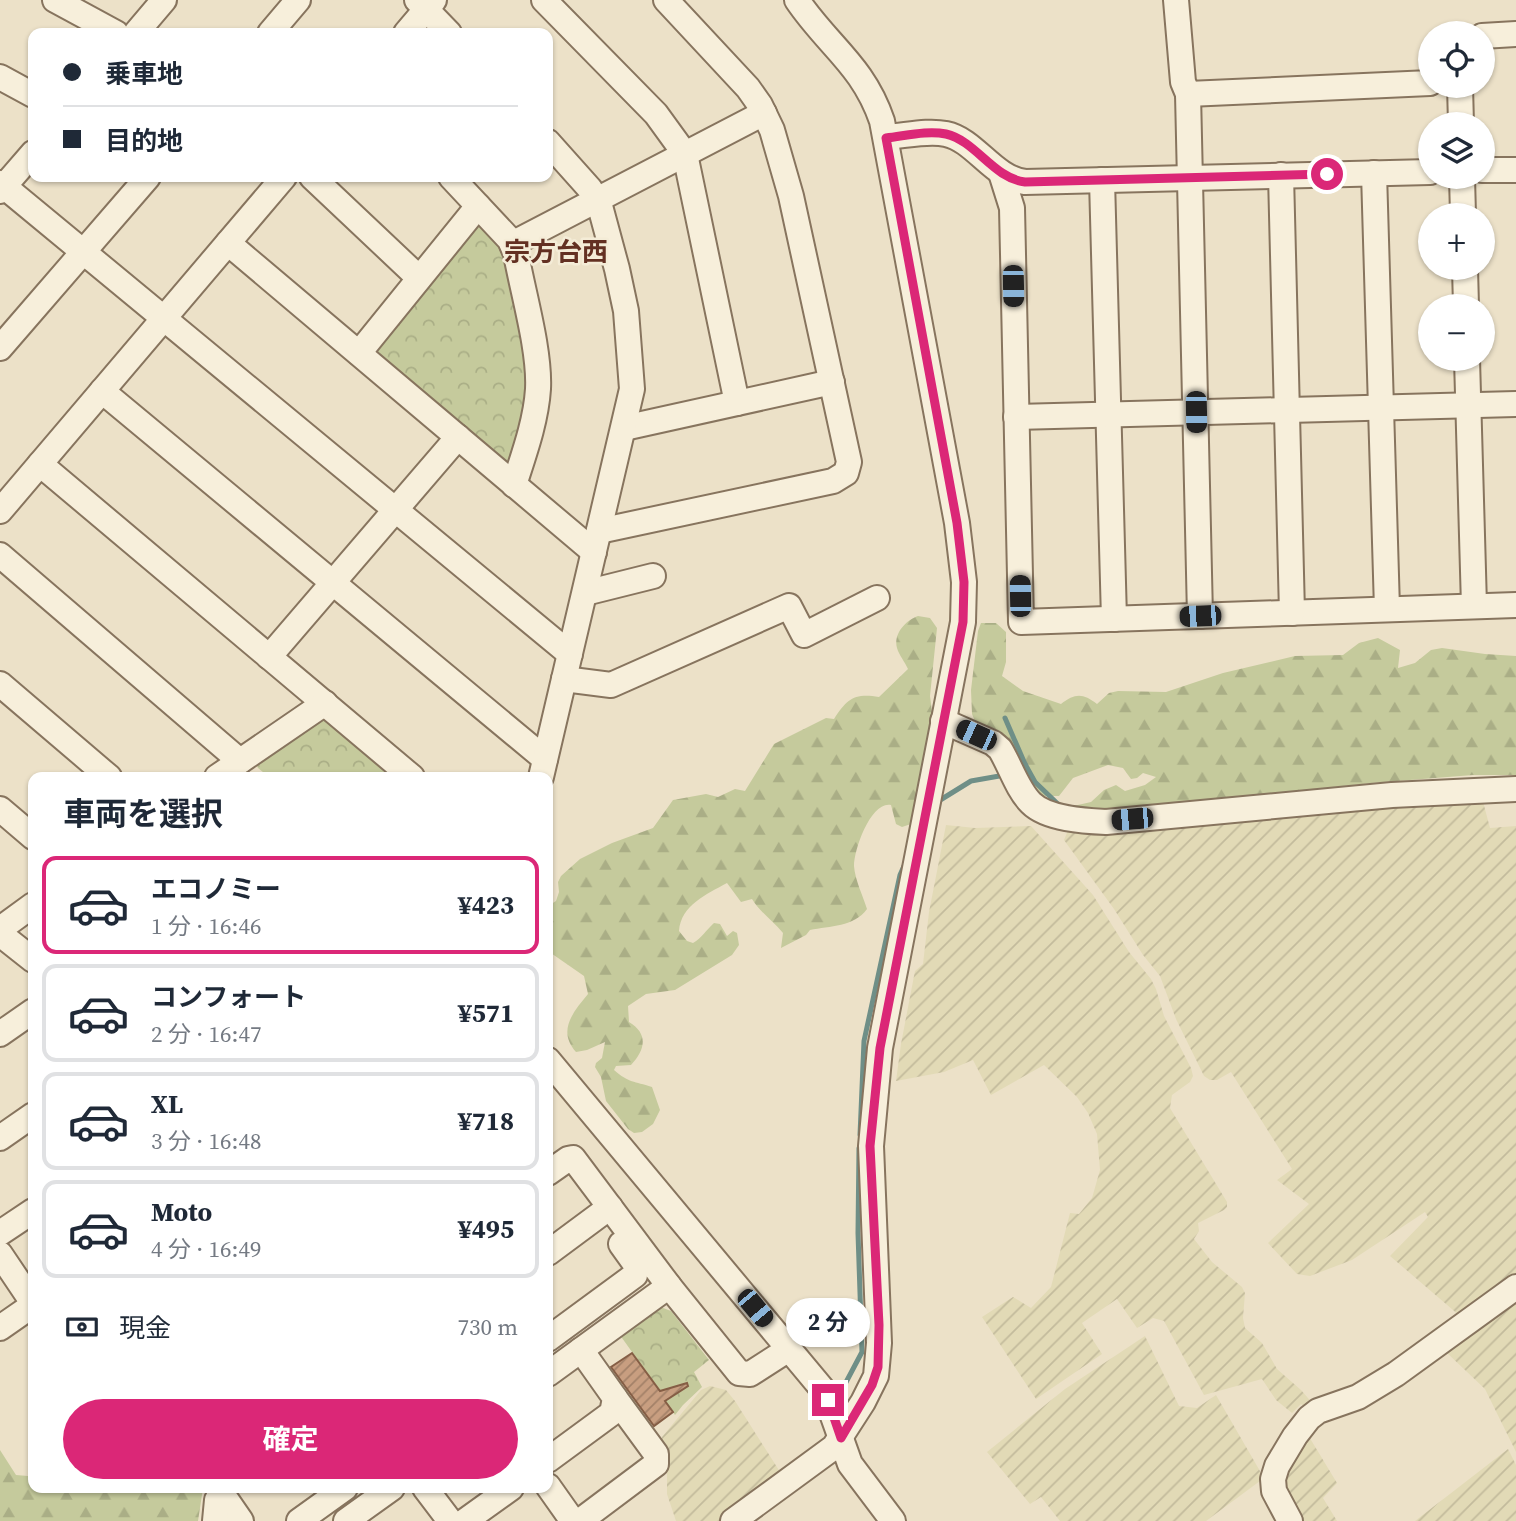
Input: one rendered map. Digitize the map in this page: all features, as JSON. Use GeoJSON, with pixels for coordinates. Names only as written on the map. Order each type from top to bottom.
{"type":"FeatureCollection","features":[{"type":"Feature","properties":{"kind":"street"},"geometry":{"type":"LineString","coordinates":[[55,0],[107,28]]}},
{"type":"Feature","properties":{"kind":"street"},"geometry":{"type":"LineString","coordinates":[[140,28],[164,0]]}},
{"type":"Feature","properties":{"kind":"street"},"geometry":{"type":"LineString","coordinates":[[274,28],[298,0]]}},
{"type":"Feature","properties":{"kind":"street"},"geometry":{"type":"LineString","coordinates":[[544,0],[656,114],[685,154],[692,176],[737,402]]}},
{"type":"Feature","properties":{"kind":"street"},"geometry":{"type":"LineString","coordinates":[[228,243],[514,485],[597,542],[841,477],[846,473],[849,461],[785,170],[764,113],[741,81],[666,0]]}},
{"type":"Feature","properties":{"kind":"street"},"geometry":{"type":"LineString","coordinates":[[733,1521],[826,1454],[841,1438],[872,1385],[878,1367],[879,1325],[871,1175],[880,1048],[962,632],[963,566],[886,138],[876,104],[863,80],[797,0]]}},
{"type":"Feature","properties":{"kind":"street"},"geometry":{"type":"LineString","coordinates":[[1176,0],[1183,82],[1188,94],[1200,616]]}},
{"type":"Feature","properties":{"kind":"street"},"geometry":{"type":"LineString","coordinates":[[409,28],[426,3],[445,28]]}},
{"type":"Feature","properties":{"kind":"street"},"geometry":{"type":"LineString","coordinates":[[1495,35],[1516,34]]}},
{"type":"Feature","properties":{"kind":"street"},"geometry":{"type":"LineString","coordinates":[[0,77],[28,92]]}},
{"type":"Feature","properties":{"kind":"street"},"geometry":{"type":"LineString","coordinates":[[1188,94],[1418,84]]}},
{"type":"Feature","properties":{"kind":"street"},"geometry":{"type":"LineString","coordinates":[[512,244],[764,113]]}},
{"type":"Feature","properties":{"kind":"street"},"geometry":{"type":"LineString","coordinates":[[886,138],[949,134],[1001,173],[1015,181],[1025,182],[1418,172]]}},
{"type":"Feature","properties":{"kind":"street"},"geometry":{"type":"LineString","coordinates":[[102,391],[332,583],[543,768],[632,388],[628,325],[617,268],[597,200],[553,148]]}},
{"type":"Feature","properties":{"kind":"street"},"geometry":{"type":"LineString","coordinates":[[28,158],[2,186],[85,251],[570,654]]}},
{"type":"Feature","properties":{"kind":"street"},"geometry":{"type":"LineString","coordinates":[[1495,170],[1516,170]]}},
{"type":"Feature","properties":{"kind":"street"},"geometry":{"type":"LineString","coordinates":[[1001,173],[1012,208],[1021,622],[1516,605]]}},
{"type":"Feature","properties":{"kind":"street"},"geometry":{"type":"LineString","coordinates":[[1374,173],[1387,609]]}},
{"type":"Feature","properties":{"kind":"street"},"geometry":{"type":"LineString","coordinates":[[1281,175],[1292,612]]}},
{"type":"Feature","properties":{"kind":"street"},"geometry":{"type":"LineString","coordinates":[[1102,180],[1114,619]]}},
{"type":"Feature","properties":{"kind":"street"},"geometry":{"type":"LineString","coordinates":[[5,344],[144,182]]}},
{"type":"Feature","properties":{"kind":"street"},"geometry":{"type":"LineString","coordinates":[[0,511],[280,182]]}},
{"type":"Feature","properties":{"kind":"street"},"geometry":{"type":"LineString","coordinates":[[317,182],[419,278]]}},
{"type":"Feature","properties":{"kind":"street"},"geometry":{"type":"LineString","coordinates":[[456,182],[512,244],[531,335],[538,382],[531,428],[514,485]]}},
{"type":"Feature","properties":{"kind":"street"},"geometry":{"type":"LineString","coordinates":[[359,353],[478,206]]}},
{"type":"Feature","properties":{"kind":"street"},"geometry":{"type":"LineString","coordinates":[[1467,371],[1474,606]]}},
{"type":"Feature","properties":{"kind":"street"},"geometry":{"type":"LineString","coordinates":[[624,428],[832,382]]}},
{"type":"Feature","properties":{"kind":"street"},"geometry":{"type":"LineString","coordinates":[[1016,417],[1516,404]]}},
{"type":"Feature","properties":{"kind":"street"},"geometry":{"type":"LineString","coordinates":[[269,657],[458,437]]}},
{"type":"Feature","properties":{"kind":"street"},"geometry":{"type":"LineString","coordinates":[[40,464],[406,772]]}},
{"type":"Feature","properties":{"kind":"street"},"geometry":{"type":"LineString","coordinates":[[0,555],[240,761]]}},
{"type":"Feature","properties":{"kind":"street"},"geometry":{"type":"LineString","coordinates":[[585,593],[653,576]]}},
{"type":"Feature","properties":{"kind":"street"},"geometry":{"type":"LineString","coordinates":[[564,679],[611,684],[789,606],[804,635],[877,598]]}},
{"type":"Feature","properties":{"kind":"street"},"geometry":{"type":"LineString","coordinates":[[0,684],[103,772]]}},
{"type":"Feature","properties":{"kind":"street"},"geometry":{"type":"LineString","coordinates":[[224,772],[325,703]]}},
{"type":"Feature","properties":{"kind":"street"},"geometry":{"type":"LineString","coordinates":[[943,721],[993,743],[1000,749],[1031,803],[1067,819],[1083,822],[1392,795],[1516,789]]}},
{"type":"Feature","properties":{"kind":"street"},"geometry":{"type":"LineString","coordinates":[[0,809],[28,833]]}},
{"type":"Feature","properties":{"kind":"street"},"geometry":{"type":"LineString","coordinates":[[28,909],[0,932],[28,956]]}},
{"type":"Feature","properties":{"kind":"street"},"geometry":{"type":"LineString","coordinates":[[0,1034],[28,1014]]}},
{"type":"Feature","properties":{"kind":"street"},"geometry":{"type":"LineString","coordinates":[[553,1066],[824,1391],[850,1464],[893,1521]]}},
{"type":"Feature","properties":{"kind":"street"},"geometry":{"type":"LineString","coordinates":[[0,1138],[28,1118]]}},
{"type":"Feature","properties":{"kind":"street"},"geometry":{"type":"LineString","coordinates":[[553,1168],[568,1158],[573,1158],[636,1265],[635,1275],[553,1335]]}},
{"type":"Feature","properties":{"kind":"street"},"geometry":{"type":"LineString","coordinates":[[605,1211],[739,1373],[750,1374],[789,1349]]}},
{"type":"Feature","properties":{"kind":"street"},"geometry":{"type":"LineString","coordinates":[[553,1249],[605,1211]]}},
{"type":"Feature","properties":{"kind":"street"},"geometry":{"type":"LineString","coordinates":[[0,1234],[28,1214]]}},
{"type":"Feature","properties":{"kind":"street"},"geometry":{"type":"LineString","coordinates":[[0,1254],[28,1296]]}},
{"type":"Feature","properties":{"kind":"street"},"geometry":{"type":"LineString","coordinates":[[553,1370],[669,1286]]}},
{"type":"Feature","properties":{"kind":"street"},"geometry":{"type":"LineString","coordinates":[[1290,1521],[1274,1491],[1273,1479],[1277,1466],[1309,1418],[1318,1411],[1358,1397],[1396,1374],[1516,1287]]}},
{"type":"Feature","properties":{"kind":"street"},"geometry":{"type":"LineString","coordinates":[[0,1328],[28,1308]]}},
{"type":"Feature","properties":{"kind":"street"},"geometry":{"type":"LineString","coordinates":[[553,1493],[572,1520],[579,1521],[656,1464],[656,1454],[581,1350]]}},
{"type":"Feature","properties":{"kind":"street"},"geometry":{"type":"LineString","coordinates":[[553,1457],[612,1413],[615,1398]]}},
{"type":"Feature","properties":{"kind":"street"},"geometry":{"type":"LineString","coordinates":[[215,1521],[215,1510],[222,1493]]}},
{"type":"Feature","properties":{"kind":"street"},"geometry":{"type":"LineString","coordinates":[[225,1493],[241,1521]]}},
{"type":"Feature","properties":{"kind":"street"},"geometry":{"type":"LineString","coordinates":[[299,1521],[338,1493]]}},
{"type":"Feature","properties":{"kind":"street"},"geometry":{"type":"LineString","coordinates":[[346,1521],[385,1493]]}},
{"type":"Feature","properties":{"kind":"street"},"geometry":{"type":"LineString","coordinates":[[429,1493],[450,1521]]}},
{"type":"Feature","properties":{"kind":"street"},"geometry":{"type":"LineString","coordinates":[[465,1521],[504,1493]]}},
{"type":"Feature","properties":{"kind":"shaded area"},"geometry":{"type":"Polygon","coordinates":[[[1482,798],[1490,828],[1516,826],[1516,1279],[1460,1316],[1390,1256],[1428,1217],[1425,1212],[1352,1260],[1310,1276],[1297,1274],[1268,1243],[1309,1204],[1277,1180],[1292,1169],[1231,1072],[1217,1080],[1204,1076],[1176,1019],[1160,976],[1064,840],[1069,828],[1482,798]]]}},
{"type":"Feature","properties":{"kind":"shaded area"},"geometry":{"type":"Polygon","coordinates":[[[946,825],[975,828],[1031,826],[1093,895],[1129,952],[1151,979],[1164,1016],[1193,1076],[1190,1082],[1172,1095],[1170,1108],[1227,1202],[1224,1210],[1198,1223],[1199,1231],[1194,1239],[1212,1262],[1242,1287],[1245,1293],[1245,1328],[1262,1343],[1277,1369],[1314,1405],[1308,1410],[1301,1404],[1292,1413],[1276,1400],[1262,1379],[1204,1395],[1164,1321],[1153,1318],[1137,1328],[1117,1299],[1082,1323],[1102,1354],[1036,1399],[982,1317],[1013,1297],[1031,1308],[1051,1287],[1070,1213],[1079,1214],[1092,1198],[1100,1170],[1097,1134],[1088,1113],[1077,1097],[1044,1065],[991,1095],[973,1060],[944,1072],[896,1081],[915,971],[923,964],[929,912],[946,825]]]}},
{"type":"Feature","properties":{"kind":"shaded area"},"geometry":{"type":"Polygon","coordinates":[[[1516,1291],[1516,1452],[1485,1389],[1446,1352],[1516,1291]]]}},
{"type":"Feature","properties":{"kind":"shaded area"},"geometry":{"type":"Polygon","coordinates":[[[1145,1336],[1179,1406],[1197,1408],[1216,1395],[1264,1478],[1206,1521],[1060,1521],[1041,1497],[1030,1504],[987,1452],[1065,1389],[1145,1336]]]}},
{"type":"Feature","properties":{"kind":"shaded area"},"geometry":{"type":"Polygon","coordinates":[[[710,1386],[726,1390],[735,1401],[782,1475],[719,1521],[676,1521],[667,1494],[667,1469],[661,1447],[662,1437],[701,1390],[710,1386]]]}},
{"type":"Feature","properties":{"kind":"shaded area"},"geometry":{"type":"Polygon","coordinates":[[[1308,1435],[1337,1483],[1323,1498],[1337,1521],[1297,1521],[1279,1489],[1281,1468],[1308,1435]]]}},
{"type":"Feature","properties":{"kind":"shaded area"},"geometry":{"type":"Polygon","coordinates":[[[1508,1449],[1516,1465],[1516,1521],[1415,1521],[1508,1449]]]}},
{"type":"Feature","properties":{"kind":"green space"},"geometry":{"type":"Polygon","coordinates":[[[479,222],[502,243],[532,372],[514,468],[376,357],[375,347],[479,222]]]}},
{"type":"Feature","properties":{"kind":"green space"},"geometry":{"type":"Polygon","coordinates":[[[918,616],[930,618],[937,628],[930,696],[934,728],[916,792],[917,822],[902,827],[896,824],[891,805],[877,810],[860,838],[854,866],[867,909],[849,922],[810,930],[806,935],[781,948],[783,933],[752,899],[741,902],[727,883],[690,907],[679,931],[687,941],[696,941],[714,923],[720,924],[727,936],[733,931],[737,933],[739,945],[732,955],[675,990],[646,994],[628,1006],[629,1022],[640,1032],[642,1048],[631,1065],[616,1066],[614,1070],[628,1080],[652,1087],[660,1110],[653,1124],[642,1132],[634,1133],[606,1101],[601,1077],[595,1067],[602,1058],[605,1042],[576,1052],[568,1037],[569,1022],[588,994],[584,976],[553,954],[553,903],[559,892],[558,882],[561,876],[580,859],[612,843],[653,828],[673,800],[706,794],[718,797],[735,789],[745,791],[774,744],[826,718],[834,719],[852,699],[863,696],[879,697],[908,669],[896,643],[899,633],[909,621],[918,616]]]}},
{"type":"Feature","properties":{"kind":"green space"},"geometry":{"type":"Polygon","coordinates":[[[981,623],[996,623],[1006,632],[1006,662],[1002,676],[1023,691],[1061,704],[1079,696],[1097,704],[1109,693],[1118,691],[1166,692],[1223,673],[1295,656],[1343,655],[1359,643],[1378,638],[1400,650],[1398,668],[1415,663],[1431,650],[1442,648],[1516,656],[1516,775],[1473,775],[1372,783],[1077,814],[1069,807],[1091,802],[1104,790],[1116,785],[1125,791],[1145,785],[1156,777],[1143,773],[1131,779],[1123,768],[1108,765],[1073,778],[1059,796],[1042,796],[1024,773],[978,729],[972,714],[971,690],[981,623]]]}},
{"type":"Feature","properties":{"kind":"green space"},"geometry":{"type":"Polygon","coordinates":[[[321,717],[389,772],[263,772],[255,763],[321,717]]]}},
{"type":"Feature","properties":{"kind":"green space"},"geometry":{"type":"Polygon","coordinates":[[[658,1306],[671,1311],[709,1360],[694,1372],[702,1387],[675,1415],[665,1401],[669,1399],[660,1391],[617,1331],[658,1306]]]}},
{"type":"Feature","properties":{"kind":"green space"},"geometry":{"type":"Polygon","coordinates":[[[0,1450],[16,1475],[28,1476],[28,1493],[202,1493],[198,1521],[0,1521],[0,1450]]]}},
{"type":"Feature","properties":{"kind":"building"},"geometry":{"type":"Polygon","coordinates":[[[632,1353],[660,1391],[687,1383],[688,1386],[665,1401],[673,1412],[654,1426],[611,1367],[632,1353]]]}},
{"type":"Feature","properties":{"kind":"waterway"},"geometry":{"type":"LineString","coordinates":[[1005,718],[1025,764],[1017,768]]}},
{"type":"Feature","properties":{"kind":"waterway"},"geometry":{"type":"LineString","coordinates":[[1025,764],[1035,782],[1061,807]]}},
{"type":"Feature","properties":{"kind":"waterway"},"geometry":{"type":"LineString","coordinates":[[937,802],[971,781],[1005,775]]}},
{"type":"Feature","properties":{"kind":"waterway"},"geometry":{"type":"LineString","coordinates":[[860,1135],[864,1041],[904,866]]}},
{"type":"Feature","properties":{"kind":"waterway"},"geometry":{"type":"LineString","coordinates":[[844,1386],[862,1352],[858,1233],[859,1148]]}},
{"type":"Feature","properties":{"kind":"district","name":"宗方台西"},"geometry":{"type":"Point","coordinates":[556,252]}},
{"type":"Feature","properties":{"kind":"route"},"geometry":{"type":"LineString","coordinates":[[828,1400],[841,1438],[872,1385],[878,1367],[879,1325],[870,1146],[880,1048],[963,622],[964,582],[957,523],[886,138],[949,134],[1001,173],[1015,181],[1025,182],[1327,174]]}}]}
